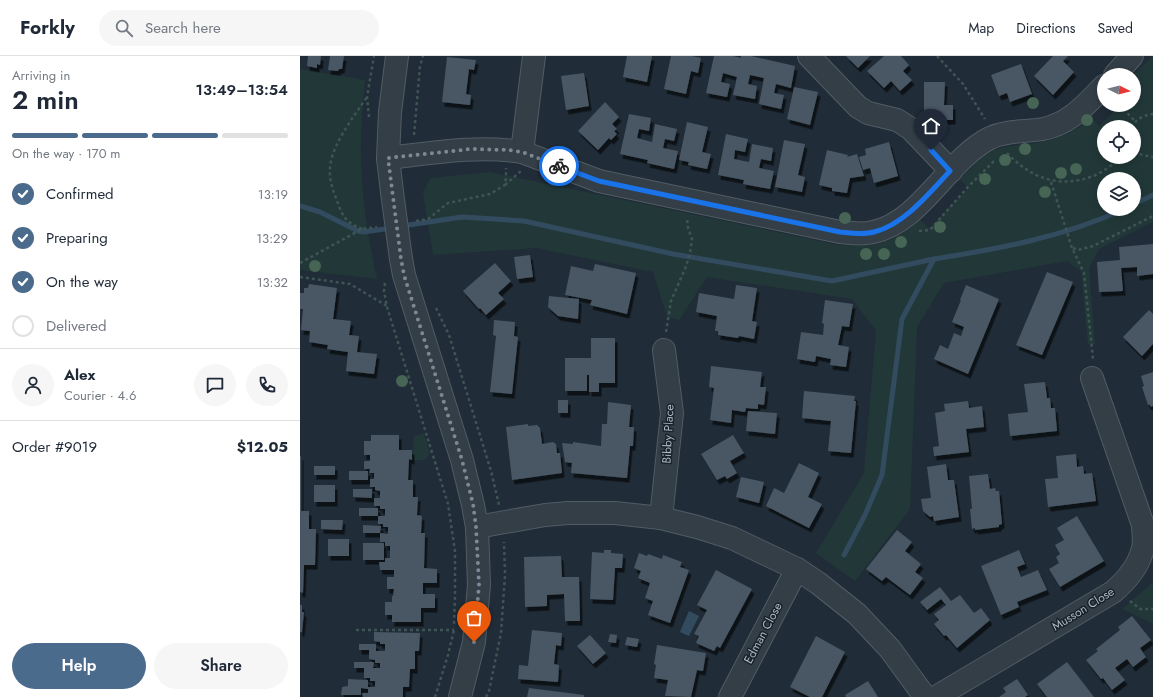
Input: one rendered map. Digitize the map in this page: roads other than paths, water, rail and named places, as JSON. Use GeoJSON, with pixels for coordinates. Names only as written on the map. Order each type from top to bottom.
{"type":"FeatureCollection","features":[{"type":"Feature","properties":{"kind":"street"},"geometry":{"type":"LineString","coordinates":[[397,56],[390,112],[388,158],[401,259],[462,460],[473,504],[476,527],[479,585],[474,642],[460,697]]}},
{"type":"Feature","properties":{"kind":"street"},"geometry":{"type":"LineString","coordinates":[[522,161],[534,56]]}},
{"type":"Feature","properties":{"kind":"street"},"geometry":{"type":"LineString","coordinates":[[809,56],[858,107],[868,113],[897,120],[911,130],[950,171]]}},
{"type":"Feature","properties":{"kind":"street"},"geometry":{"type":"LineString","coordinates":[[1121,68],[1132,56]]}},
{"type":"Feature","properties":{"kind":"street"},"geometry":{"type":"LineString","coordinates":[[388,158],[471,149],[509,150],[522,161],[599,181],[840,232],[863,234],[874,232],[895,224],[911,211],[974,147],[991,138],[1010,132],[1043,129],[1054,126],[1075,115],[1097,93]]}},
{"type":"Feature","properties":{"kind":"street","name":"Bibby Place"},"geometry":{"type":"LineString","coordinates":[[661,518],[672,413],[664,350]]}},
{"type":"Feature","properties":{"kind":"street","name":"Musson Close"},"geometry":{"type":"LineString","coordinates":[[936,697],[1113,592],[1122,585],[1136,567],[1144,547],[1144,525],[1092,378]]}},
{"type":"Feature","properties":{"kind":"street"},"geometry":{"type":"LineString","coordinates":[[476,527],[545,515],[568,513],[615,513],[661,518],[732,538],[797,569],[818,583],[857,614],[890,649],[925,697]]}},
{"type":"Feature","properties":{"kind":"street","name":"Edman Close"},"geometry":{"type":"LineString","coordinates":[[730,697],[797,569]]}},
{"type":"Feature","properties":{"kind":"water"},"geometry":{"type":"Polygon","coordinates":[[[689,611],[699,616],[689,636],[680,632],[689,611]]]}},
{"type":"Feature","properties":{"kind":"waterway"},"geometry":{"type":"LineString","coordinates":[[1141,201],[1153,195]]}},
{"type":"Feature","properties":{"kind":"waterway"},"geometry":{"type":"LineString","coordinates":[[300,206],[320,212],[358,231],[363,232],[392,228]]}},
{"type":"Feature","properties":{"kind":"waterway"},"geometry":{"type":"LineString","coordinates":[[844,555],[865,515],[882,475],[902,319],[934,259],[1030,241],[1078,227],[1108,216]]}},
{"type":"Feature","properties":{"kind":"waterway"},"geometry":{"type":"LineString","coordinates":[[402,226],[462,217],[524,221],[673,254],[832,281],[934,259]]}}]}
